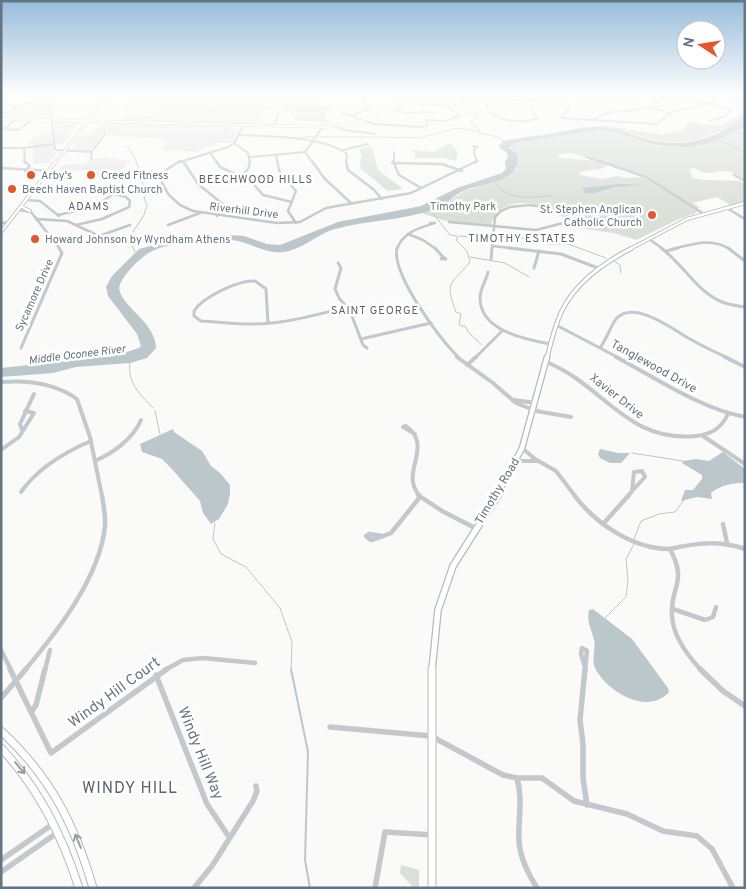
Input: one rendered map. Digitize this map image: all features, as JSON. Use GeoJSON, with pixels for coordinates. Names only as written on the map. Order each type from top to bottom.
{"type":"FeatureCollection","features":[{"type":"Feature","properties":{"kind":"main road"},"geometry":{"type":"LineString","coordinates":[[1,237],[10,222],[78,134]]}},
{"type":"Feature","properties":{"kind":"main road","name":"Timothy Road"},"geometry":{"type":"LineString","coordinates":[[432,888],[431,736],[433,649],[438,610],[453,566],[475,528],[504,485],[522,448],[534,411],[556,325],[569,298],[582,282],[598,268],[682,221],[745,203]]}},
{"type":"Feature","properties":{"kind":"main road"},"geometry":{"type":"LineString","coordinates":[[22,207],[30,212]]}},
{"type":"Feature","properties":{"kind":"main road"},"geometry":{"type":"LineString","coordinates":[[1,232],[6,228]]}},
{"type":"Feature","properties":{"kind":"main road"},"geometry":{"type":"LineString","coordinates":[[1,731],[28,755],[59,801],[80,846],[93,888]]}},
{"type":"Feature","properties":{"kind":"main road"},"geometry":{"type":"LineString","coordinates":[[1,748],[31,782],[55,823],[68,850],[79,888]]}},
{"type":"Feature","properties":{"kind":"street"},"geometry":{"type":"LineString","coordinates":[[53,134],[55,151],[92,152]]}},
{"type":"Feature","properties":{"kind":"street"},"geometry":{"type":"LineString","coordinates":[[91,159],[92,152],[105,134]]}},
{"type":"Feature","properties":{"kind":"street"},"geometry":{"type":"LineString","coordinates":[[305,152],[306,147],[320,134]]}},
{"type":"Feature","properties":{"kind":"street"},"geometry":{"type":"LineString","coordinates":[[242,177],[249,167],[250,157],[246,149],[234,143],[238,136],[312,142],[335,146],[343,150],[347,154],[346,166],[348,171],[373,187],[382,199]]}},
{"type":"Feature","properties":{"kind":"street","name":"Riverhill Drive"},"geometry":{"type":"LineString","coordinates":[[234,143],[228,147],[183,161],[165,170],[161,180],[175,201],[188,209],[217,216],[277,223],[296,222],[304,220],[326,208],[404,195],[462,171]]}},
{"type":"Feature","properties":{"kind":"street"},"geometry":{"type":"LineString","coordinates":[[1,148],[24,148],[54,144]]}},
{"type":"Feature","properties":{"kind":"street"},"geometry":{"type":"LineString","coordinates":[[343,150],[368,144]]}},
{"type":"Feature","properties":{"kind":"street"},"geometry":{"type":"LineString","coordinates":[[24,148],[24,162],[30,166],[25,171]]}},
{"type":"Feature","properties":{"kind":"street"},"geometry":{"type":"LineString","coordinates":[[392,163],[438,164],[462,171],[477,161],[474,153],[475,148]]}},
{"type":"Feature","properties":{"kind":"street"},"geometry":{"type":"LineString","coordinates":[[210,152],[223,170],[251,181],[263,195],[292,202]]}},
{"type":"Feature","properties":{"kind":"street"},"geometry":{"type":"LineString","coordinates":[[250,157],[305,152]]}},
{"type":"Feature","properties":{"kind":"street"},"geometry":{"type":"LineString","coordinates":[[305,152],[324,178],[351,203]]}},
{"type":"Feature","properties":{"kind":"street"},"geometry":{"type":"LineString","coordinates":[[394,152],[392,163],[394,169],[401,177],[421,188]]}},
{"type":"Feature","properties":{"kind":"street"},"geometry":{"type":"LineString","coordinates":[[276,155],[280,174],[296,191],[288,211],[296,222]]}},
{"type":"Feature","properties":{"kind":"street"},"geometry":{"type":"LineString","coordinates":[[586,157],[646,178],[704,214]]}},
{"type":"Feature","properties":{"kind":"street"},"geometry":{"type":"LineString","coordinates":[[183,161],[198,184],[224,205],[217,216]]}},
{"type":"Feature","properties":{"kind":"street"},"geometry":{"type":"LineString","coordinates":[[1,168],[25,171],[50,171]]}},
{"type":"Feature","properties":{"kind":"street"},"geometry":{"type":"LineString","coordinates":[[734,176],[745,182]]}},
{"type":"Feature","properties":{"kind":"street"},"geometry":{"type":"LineString","coordinates":[[38,187],[71,190],[106,186],[114,194],[128,198],[130,201],[129,207],[102,219],[76,225]]}},
{"type":"Feature","properties":{"kind":"street"},"geometry":{"type":"LineString","coordinates":[[58,215],[93,208],[114,194]]}},
{"type":"Feature","properties":{"kind":"street"},"geometry":{"type":"LineString","coordinates":[[27,200],[40,201],[67,221],[99,236],[130,226]]}},
{"type":"Feature","properties":{"kind":"street"},"geometry":{"type":"LineString","coordinates":[[491,259],[495,217],[507,208],[520,205],[548,208],[574,220],[610,228]]}},
{"type":"Feature","properties":{"kind":"street"},"geometry":{"type":"LineString","coordinates":[[725,208],[745,219]]}},
{"type":"Feature","properties":{"kind":"street"},"geometry":{"type":"LineString","coordinates":[[20,210],[30,212]]}},
{"type":"Feature","properties":{"kind":"street","name":"Sycamore Drive"},"geometry":{"type":"LineString","coordinates":[[20,348],[62,253],[51,236],[30,212]]}},
{"type":"Feature","properties":{"kind":"street"},"geometry":{"type":"LineString","coordinates":[[168,225],[200,213]]}},
{"type":"Feature","properties":{"kind":"street"},"geometry":{"type":"LineString","coordinates":[[36,219],[67,221]]}},
{"type":"Feature","properties":{"kind":"street"},"geometry":{"type":"LineString","coordinates":[[449,222],[543,229],[574,220]]}},
{"type":"Feature","properties":{"kind":"street"},"geometry":{"type":"LineString","coordinates":[[1,223],[10,222]]}},
{"type":"Feature","properties":{"kind":"street"},"geometry":{"type":"LineString","coordinates":[[430,223],[408,234],[400,242],[397,261],[416,300],[431,323],[457,357],[512,399],[534,411],[572,417]]}},
{"type":"Feature","properties":{"kind":"street"},"geometry":{"type":"LineString","coordinates":[[408,234],[429,244],[443,257]]}},
{"type":"Feature","properties":{"kind":"street"},"geometry":{"type":"LineString","coordinates":[[649,239],[666,250],[699,286],[714,298],[745,307]]}},
{"type":"Feature","properties":{"kind":"street"},"geometry":{"type":"LineString","coordinates":[[666,250],[704,241],[714,241],[725,245],[745,261]]}},
{"type":"Feature","properties":{"kind":"street"},"geometry":{"type":"LineString","coordinates":[[492,246],[565,255],[598,268]]}},
{"type":"Feature","properties":{"kind":"street"},"geometry":{"type":"LineString","coordinates":[[534,268],[539,251]]}},
{"type":"Feature","properties":{"kind":"street"},"geometry":{"type":"LineString","coordinates":[[338,263],[341,268],[335,289],[339,298],[347,307],[363,346],[367,348]]}},
{"type":"Feature","properties":{"kind":"street"},"geometry":{"type":"LineString","coordinates":[[488,272],[480,297],[481,305],[488,318],[502,331],[517,337],[550,344]]}},
{"type":"Feature","properties":{"kind":"street"},"geometry":{"type":"LineString","coordinates":[[268,323],[266,289],[263,285],[255,282],[235,284],[200,304],[194,311],[195,317],[205,321],[268,323],[347,307]]}},
{"type":"Feature","properties":{"kind":"street"},"geometry":{"type":"LineString","coordinates":[[600,348],[607,339],[617,318],[627,314],[640,313],[650,316],[691,340],[745,366]]}},
{"type":"Feature","properties":{"kind":"street"},"geometry":{"type":"LineString","coordinates":[[360,339],[431,323]]}},
{"type":"Feature","properties":{"kind":"street","name":"Tanglewood Drive"},"geometry":{"type":"LineString","coordinates":[[556,325],[693,399],[728,414],[745,417]]}},
{"type":"Feature","properties":{"kind":"street"},"geometry":{"type":"LineString","coordinates":[[468,366],[478,357],[494,336],[502,331]]}},
{"type":"Feature","properties":{"kind":"street","name":"Xavier Drive"},"geometry":{"type":"LineString","coordinates":[[546,362],[572,373],[642,428],[664,433],[703,436]]}},
{"type":"Feature","properties":{"kind":"street"},"geometry":{"type":"LineString","coordinates":[[1,382],[36,383],[56,388],[73,396],[81,404],[95,460],[105,520],[98,553],[87,578],[63,619],[1,698]]}},
{"type":"Feature","properties":{"kind":"street"},"geometry":{"type":"LineString","coordinates":[[22,430],[20,424],[34,394]]}},
{"type":"Feature","properties":{"kind":"street"},"geometry":{"type":"LineString","coordinates":[[512,399],[536,403]]}},
{"type":"Feature","properties":{"kind":"street"},"geometry":{"type":"LineString","coordinates":[[1,450],[19,437],[34,414],[25,411]]}},
{"type":"Feature","properties":{"kind":"street"},"geometry":{"type":"LineString","coordinates":[[703,436],[713,433],[727,420],[728,414]]}},
{"type":"Feature","properties":{"kind":"street"},"geometry":{"type":"LineString","coordinates":[[95,460],[111,452],[133,434],[140,427],[141,420]]}},
{"type":"Feature","properties":{"kind":"street"},"geometry":{"type":"LineString","coordinates":[[415,434],[419,447],[413,484],[420,498],[475,528]]}},
{"type":"Feature","properties":{"kind":"street"},"geometry":{"type":"LineString","coordinates":[[703,436],[745,464]]}},
{"type":"Feature","properties":{"kind":"street"},"geometry":{"type":"LineString","coordinates":[[21,492],[25,486],[61,456],[91,441]]}},
{"type":"Feature","properties":{"kind":"street"},"geometry":{"type":"LineString","coordinates":[[522,448],[538,461],[556,471],[586,510],[603,524],[639,545],[654,549],[670,549],[709,541],[727,543],[745,549]]}},
{"type":"Feature","properties":{"kind":"street"},"geometry":{"type":"LineString","coordinates":[[516,461],[538,461]]}},
{"type":"Feature","properties":{"kind":"street"},"geometry":{"type":"LineString","coordinates":[[603,524],[632,493],[645,477],[642,471],[634,472],[632,493]]}},
{"type":"Feature","properties":{"kind":"street"},"geometry":{"type":"LineString","coordinates":[[384,536],[394,530],[420,498]]}},
{"type":"Feature","properties":{"kind":"street"},"geometry":{"type":"LineString","coordinates":[[723,524],[727,543]]}},
{"type":"Feature","properties":{"kind":"street"},"geometry":{"type":"LineString","coordinates":[[670,549],[678,561],[680,571],[673,609],[674,626],[683,646],[714,685],[728,697],[745,706]]}},
{"type":"Feature","properties":{"kind":"street"},"geometry":{"type":"LineString","coordinates":[[673,609],[705,620],[713,616],[716,607]]}},
{"type":"Feature","properties":{"kind":"street"},"geometry":{"type":"LineString","coordinates":[[1,650],[32,712],[36,706],[50,650]]}},
{"type":"Feature","properties":{"kind":"street","name":"Windy Hill Court"},"geometry":{"type":"LineString","coordinates":[[32,712],[51,752],[156,675],[183,660],[195,658],[255,664]]}},
{"type":"Feature","properties":{"kind":"street"},"geometry":{"type":"LineString","coordinates":[[585,667],[580,720],[583,744],[583,778],[587,805]]}},
{"type":"Feature","properties":{"kind":"street","name":"Windy Hill Way"},"geometry":{"type":"LineString","coordinates":[[156,675],[208,804],[218,823],[229,837]]}},
{"type":"Feature","properties":{"kind":"street"},"geometry":{"type":"LineString","coordinates":[[330,727],[431,736],[489,768],[517,778],[542,778],[574,801],[627,814],[663,831],[697,836],[712,849],[733,888]]}},
{"type":"Feature","properties":{"kind":"street"},"geometry":{"type":"LineString","coordinates":[[517,778],[522,799],[520,849],[537,888]]}},
{"type":"Feature","properties":{"kind":"street"},"geometry":{"type":"LineString","coordinates":[[194,888],[212,866],[253,801],[257,791],[256,786]]}},
{"type":"Feature","properties":{"kind":"street"},"geometry":{"type":"LineString","coordinates":[[1,860],[55,823]]}},
{"type":"Feature","properties":{"kind":"street"},"geometry":{"type":"LineString","coordinates":[[1,872],[59,831]]}},
{"type":"Feature","properties":{"kind":"street"},"geometry":{"type":"LineString","coordinates":[[375,888],[384,832],[432,835]]}},
{"type":"Feature","properties":{"kind":"street"},"geometry":{"type":"LineString","coordinates":[[15,852],[16,862]]}},
{"type":"Feature","properties":{"kind":"shaded area"},"geometry":{"type":"Polygon","coordinates":[[[70,134],[63,144],[53,145],[54,152],[57,153],[49,163],[33,164],[33,145],[29,145],[30,141],[40,136],[70,134]]]}},
{"type":"Feature","properties":{"kind":"shaded area"},"geometry":{"type":"Polygon","coordinates":[[[236,134],[231,143],[216,143],[213,147],[204,147],[197,152],[163,150],[167,141],[163,139],[102,135],[90,151],[71,150],[81,135],[236,134]]]}},
{"type":"Feature","properties":{"kind":"shaded area"},"geometry":{"type":"Polygon","coordinates":[[[569,134],[513,143],[509,148],[518,155],[517,164],[508,176],[501,180],[463,191],[441,206],[420,214],[335,229],[297,248],[283,252],[270,251],[239,241],[224,239],[173,245],[157,249],[141,258],[133,266],[119,288],[121,295],[145,322],[154,338],[156,348],[147,358],[130,363],[76,367],[53,373],[1,377],[1,368],[114,356],[139,348],[141,346],[137,334],[108,296],[106,287],[112,276],[139,249],[174,240],[228,235],[244,236],[267,244],[280,245],[338,222],[421,206],[457,188],[502,173],[506,169],[505,162],[508,157],[507,153],[499,145],[504,141],[527,137],[569,134]]]}},
{"type":"Feature","properties":{"kind":"shaded area"},"geometry":{"type":"Polygon","coordinates":[[[623,134],[632,134],[660,142],[673,143],[699,140],[712,136],[729,134],[710,143],[688,147],[656,145],[623,134]]]}},
{"type":"Feature","properties":{"kind":"shaded area"},"geometry":{"type":"Polygon","coordinates":[[[105,158],[131,161],[119,172],[104,176],[85,177],[89,170],[58,171],[63,165],[84,164],[89,159],[105,158]]]}},
{"type":"Feature","properties":{"kind":"shaded area"},"geometry":{"type":"Polygon","coordinates":[[[620,184],[644,185],[615,187],[595,193],[585,193],[582,188],[620,184]]]}},
{"type":"Feature","properties":{"kind":"shaded area"},"geometry":{"type":"Polygon","coordinates":[[[173,429],[174,432],[202,451],[211,466],[230,485],[228,504],[219,519],[211,524],[203,513],[200,501],[171,468],[162,459],[142,452],[140,444],[173,429]]]}},
{"type":"Feature","properties":{"kind":"shaded area"},"geometry":{"type":"Polygon","coordinates":[[[600,449],[618,453],[630,453],[621,463],[610,463],[600,458],[598,454],[600,449]]]}},
{"type":"Feature","properties":{"kind":"shaded area"},"geometry":{"type":"Polygon","coordinates":[[[723,452],[745,469],[745,483],[723,486],[711,493],[712,499],[697,497],[681,501],[685,490],[693,490],[702,479],[702,475],[682,463],[683,461],[696,459],[709,461],[723,452]]]}},
{"type":"Feature","properties":{"kind":"shaded area"},"geometry":{"type":"Polygon","coordinates":[[[593,609],[632,639],[669,692],[660,699],[650,702],[640,701],[618,692],[601,677],[594,665],[594,643],[588,618],[589,610],[593,609]]]}},
{"type":"Feature","properties":{"kind":"green space","name":"Timothy Park"},"geometry":{"type":"Polygon","coordinates":[[[569,134],[623,134],[658,146],[714,141],[728,134],[745,134],[745,180],[728,171],[706,173],[695,168],[689,169],[693,178],[740,181],[745,184],[745,202],[730,205],[717,197],[693,203],[700,208],[697,208],[646,177],[609,165],[579,173],[580,175],[601,179],[617,176],[627,178],[641,177],[654,182],[698,212],[636,240],[614,233],[578,228],[583,222],[560,211],[533,204],[519,203],[507,206],[497,213],[491,225],[446,221],[421,213],[437,208],[465,191],[506,177],[516,169],[519,157],[509,148],[513,143],[569,134]],[[572,153],[559,154],[559,158],[587,160],[609,165],[572,153]]]}},
{"type":"Feature","properties":{"kind":"green space"},"geometry":{"type":"Polygon","coordinates":[[[634,134],[711,134],[696,140],[669,142],[634,134]]]}},
{"type":"Feature","properties":{"kind":"green space"},"geometry":{"type":"Polygon","coordinates":[[[450,143],[458,152],[456,161],[445,158],[415,158],[415,152],[409,150],[434,152],[450,143]]]}},
{"type":"Feature","properties":{"kind":"green space"},"geometry":{"type":"Polygon","coordinates":[[[372,147],[378,170],[403,189],[388,191],[361,169],[360,161],[362,155],[359,149],[372,147]]]}},
{"type":"Feature","properties":{"kind":"green space"},"geometry":{"type":"Polygon","coordinates":[[[401,865],[419,870],[419,888],[413,887],[400,873],[401,865]]]}},
{"type":"Feature","properties":{"kind":"waterway"},"geometry":{"type":"LineString","coordinates":[[377,137],[419,138],[433,134]]}},
{"type":"Feature","properties":{"kind":"waterway"},"geometry":{"type":"LineString","coordinates":[[486,134],[498,137],[504,141]]}},
{"type":"Feature","properties":{"kind":"waterway"},"geometry":{"type":"LineString","coordinates":[[303,137],[315,137]]}},
{"type":"Feature","properties":{"kind":"waterway"},"geometry":{"type":"LineString","coordinates":[[320,137],[375,137]]}},
{"type":"Feature","properties":{"kind":"waterway"},"geometry":{"type":"LineString","coordinates":[[716,139],[745,152]]}},
{"type":"Feature","properties":{"kind":"waterway"},"geometry":{"type":"LineString","coordinates":[[127,146],[133,154],[139,170],[147,205],[144,215],[127,241],[132,245],[135,252]]}},
{"type":"Feature","properties":{"kind":"waterway"},"geometry":{"type":"LineString","coordinates":[[494,181],[505,192],[519,197],[551,196]]}},
{"type":"Feature","properties":{"kind":"waterway"},"geometry":{"type":"LineString","coordinates":[[431,211],[450,235],[457,236],[457,241],[467,251],[470,262],[451,284],[450,294],[456,312],[461,314],[459,325],[466,327],[468,332],[482,345]]}},
{"type":"Feature","properties":{"kind":"waterway"},"geometry":{"type":"LineString","coordinates":[[459,236],[489,239]]}},
{"type":"Feature","properties":{"kind":"waterway"},"geometry":{"type":"LineString","coordinates":[[496,240],[524,238],[550,244],[568,244],[606,258]]}},
{"type":"Feature","properties":{"kind":"waterway"},"geometry":{"type":"LineString","coordinates":[[470,257],[505,263],[529,277]]}},
{"type":"Feature","properties":{"kind":"waterway"},"geometry":{"type":"LineString","coordinates":[[614,261],[620,265],[621,273]]}},
{"type":"Feature","properties":{"kind":"waterway"},"geometry":{"type":"LineString","coordinates":[[130,363],[130,376],[136,388],[153,408]]}},
{"type":"Feature","properties":{"kind":"waterway"},"geometry":{"type":"LineString","coordinates":[[155,411],[160,434]]}},
{"type":"Feature","properties":{"kind":"waterway"},"geometry":{"type":"LineString","coordinates":[[632,453],[683,461]]}},
{"type":"Feature","properties":{"kind":"waterway"},"geometry":{"type":"LineString","coordinates":[[634,539],[641,521],[659,514],[675,512],[684,500]]}},
{"type":"Feature","properties":{"kind":"waterway"},"geometry":{"type":"LineString","coordinates":[[215,523],[213,539],[221,554],[246,567],[280,608],[292,642],[291,669]]}},
{"type":"Feature","properties":{"kind":"waterway"},"geometry":{"type":"LineString","coordinates":[[605,618],[626,597],[628,581],[626,559],[634,544]]}},
{"type":"Feature","properties":{"kind":"waterway"},"geometry":{"type":"LineString","coordinates":[[291,669],[308,752],[305,860],[310,888]]}},
{"type":"Feature","properties":{"kind":"place","name":"Arby's"},"geometry":{"type":"Point","coordinates":[31,175]}},
{"type":"Feature","properties":{"kind":"place","name":"Creed Fitness"},"geometry":{"type":"Point","coordinates":[91,175]}},
{"type":"Feature","properties":{"kind":"place","name":"Beech Haven Baptist Church"},"geometry":{"type":"Point","coordinates":[12,189]}},
{"type":"Feature","properties":{"kind":"place","name":"St. Stephen Anglican Catholic Church"},"geometry":{"type":"Point","coordinates":[652,215]}},
{"type":"Feature","properties":{"kind":"place","name":"Howard Johnson by Wyndham Athens"},"geometry":{"type":"Point","coordinates":[35,239]}},
{"type":"Feature","properties":{"kind":"district","name":"BEECHWOOD HILLS"},"geometry":{"type":"Point","coordinates":[256,179]}},
{"type":"Feature","properties":{"kind":"district","name":"ADAMS"},"geometry":{"type":"Point","coordinates":[89,206]}},
{"type":"Feature","properties":{"kind":"district","name":"TIMOTHY ESTATES"},"geometry":{"type":"Point","coordinates":[522,238]}},
{"type":"Feature","properties":{"kind":"district","name":"SAINT GEORGE"},"geometry":{"type":"Point","coordinates":[375,310]}},
{"type":"Feature","properties":{"kind":"district","name":"WINDY HILL"},"geometry":{"type":"Point","coordinates":[130,787]}},
{"type":"Feature","properties":{"kind":"water label","name":"Middle Oconee River"},"geometry":{"type":"Point","coordinates":[77,354]}}]}
